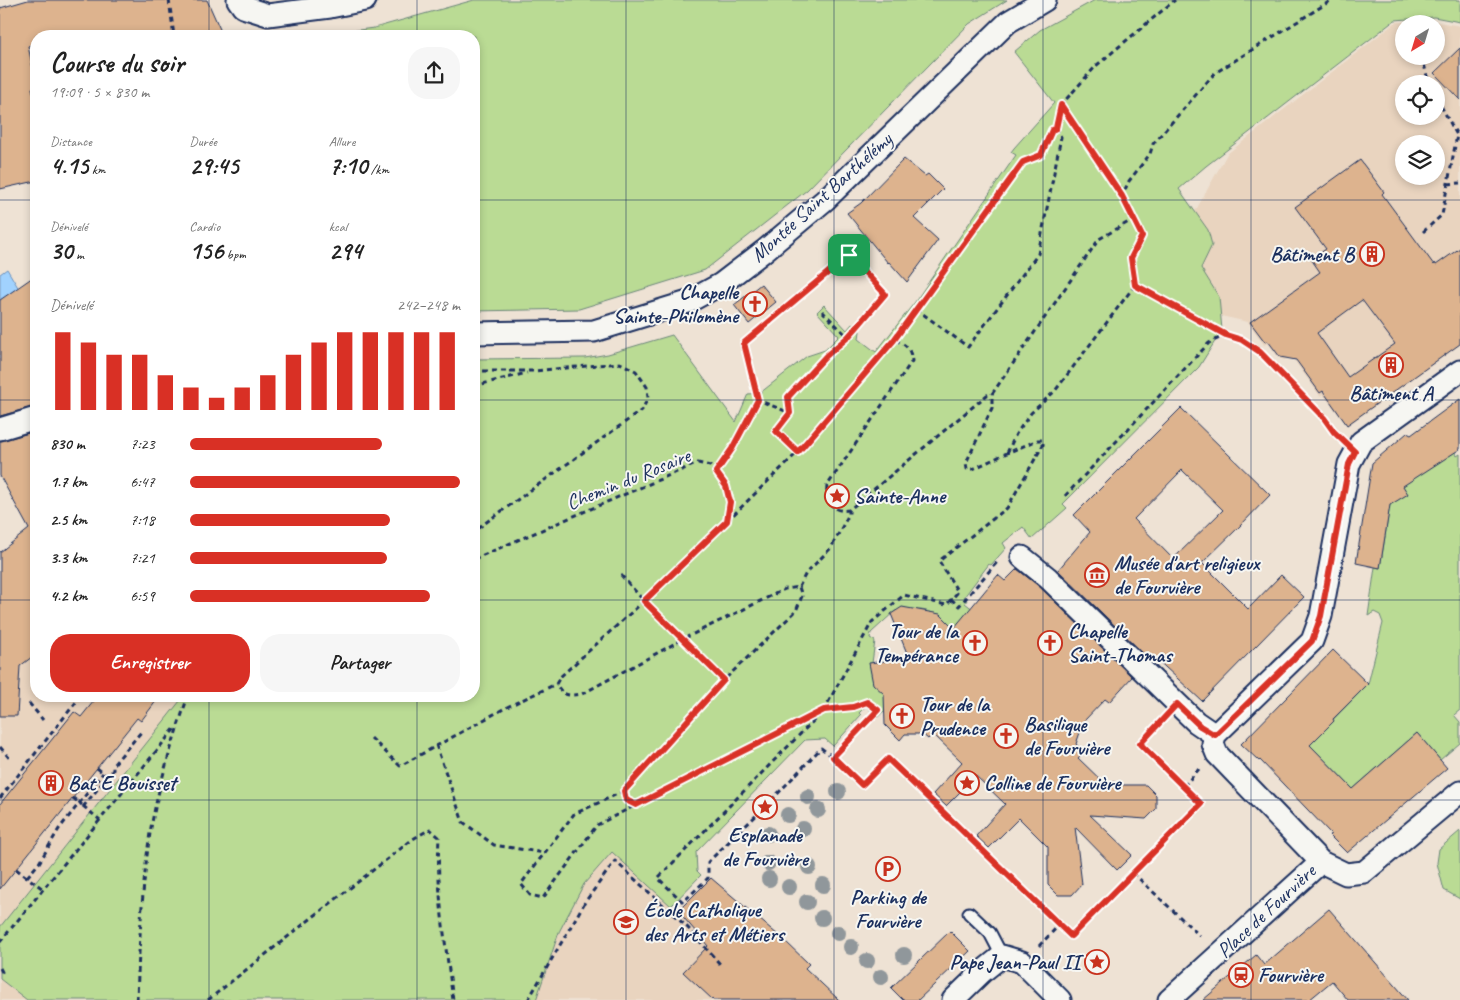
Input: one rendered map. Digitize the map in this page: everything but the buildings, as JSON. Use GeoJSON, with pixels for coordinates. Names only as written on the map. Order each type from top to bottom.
{"type":"FeatureCollection","features":[{"type":"Feature","properties":{"kind":"street"},"geometry":{"type":"LineString","coordinates":[[238,0],[243,6],[268,15],[330,7],[365,0]]}},
{"type":"Feature","properties":{"kind":"street","name":"Montée Saint Barthélémy"},"geometry":{"type":"LineString","coordinates":[[480,333],[594,331],[688,302],[721,284],[825,200],[1008,22],[1045,0]]}},
{"type":"Feature","properties":{"kind":"street"},"geometry":{"type":"LineString","coordinates":[[1012,557],[1048,578],[1200,726],[1219,732],[1312,641],[1321,616],[1349,464],[1361,442],[1460,371]]}},
{"type":"Feature","properties":{"kind":"street"},"geometry":{"type":"LineString","coordinates":[[0,429],[30,420]]}},
{"type":"Feature","properties":{"kind":"street","name":"Place de Fourvière"},"geometry":{"type":"LineString","coordinates":[[1169,1000],[1321,862],[1217,754],[1214,744],[1219,732]]}},
{"type":"Feature","properties":{"kind":"street"},"geometry":{"type":"LineString","coordinates":[[1321,862],[1346,874],[1364,872],[1460,792]]}},
{"type":"Feature","properties":{"kind":"street"},"geometry":{"type":"LineString","coordinates":[[953,1000],[982,972],[1012,959],[1060,1000]]}},
{"type":"Feature","properties":{"kind":"lane"},"geometry":{"type":"LineString","coordinates":[[969,913],[990,933],[1012,959]]}},
{"type":"Feature","properties":{"kind":"path"},"geometry":{"type":"LineString","coordinates":[[169,0],[173,30]]}},
{"type":"Feature","properties":{"kind":"path"},"geometry":{"type":"LineString","coordinates":[[916,309],[968,347],[1038,254],[1061,137],[1056,128],[1061,105],[1096,64],[1175,0]]}},
{"type":"Feature","properties":{"kind":"path"},"geometry":{"type":"LineString","coordinates":[[1122,196],[1129,181],[1150,154],[1153,144],[1215,72],[1332,0]]}},
{"type":"Feature","properties":{"kind":"path"},"geometry":{"type":"LineString","coordinates":[[1007,453],[1016,434],[1031,413],[1055,391],[1135,285],[1131,258],[1142,236],[1122,196],[1061,105]]}},
{"type":"Feature","properties":{"kind":"path"},"geometry":{"type":"LineString","coordinates":[[1423,232],[1442,215],[1448,184],[1457,134],[1445,113]]}},
{"type":"Feature","properties":{"kind":"path"},"geometry":{"type":"LineString","coordinates":[[371,738],[400,766],[507,706],[556,684],[560,677],[644,601],[798,452],[894,340],[1023,162],[1041,155],[1052,130],[1056,128]]}},
{"type":"Feature","properties":{"kind":"path"},"geometry":{"type":"LineString","coordinates":[[1448,184],[1460,183]]}},
{"type":"Feature","properties":{"kind":"path"},"geometry":{"type":"LineString","coordinates":[[1134,218],[1099,238],[992,394],[992,408],[966,463],[967,469],[973,469],[1038,440],[1043,440],[1043,445],[1008,508],[938,560],[958,592],[946,605],[904,595],[872,622],[824,710],[658,878],[683,902],[708,878],[708,862],[822,748],[862,785],[888,759],[1071,936],[1201,804],[1140,744],[1177,704]]}},
{"type":"Feature","properties":{"kind":"path"},"geometry":{"type":"LineString","coordinates":[[716,472],[732,449],[758,400],[744,343],[849,255],[885,294],[848,337],[826,356],[788,397],[790,413],[776,431],[798,452]]}},
{"type":"Feature","properties":{"kind":"path"},"geometry":{"type":"LineString","coordinates":[[1135,285],[1226,335],[1242,340],[1260,352],[1355,452]]}},
{"type":"Feature","properties":{"kind":"path"},"geometry":{"type":"LineString","coordinates":[[822,310],[848,337]]}},
{"type":"Feature","properties":{"kind":"path"},"geometry":{"type":"LineString","coordinates":[[1065,496],[1209,343],[1226,335]]}},
{"type":"Feature","properties":{"kind":"path"},"geometry":{"type":"LineString","coordinates":[[894,340],[904,344],[911,351],[912,361],[827,486],[826,498],[832,506],[841,512],[849,510],[987,395],[992,394]]}},
{"type":"Feature","properties":{"kind":"path","name":"Chemin du Rosaire"},"geometry":{"type":"LineString","coordinates":[[480,371],[533,371],[620,363],[636,371],[647,387],[648,398],[642,410],[480,528]]}},
{"type":"Feature","properties":{"kind":"path"},"geometry":{"type":"LineString","coordinates":[[480,384],[533,371]]}},
{"type":"Feature","properties":{"kind":"path"},"geometry":{"type":"LineString","coordinates":[[758,400],[790,413]]}},
{"type":"Feature","properties":{"kind":"path","name":"Chemin du Rosaire"},"geometry":{"type":"LineString","coordinates":[[480,556],[698,463],[710,466],[726,486],[730,502],[727,521]]}},
{"type":"Feature","properties":{"kind":"path"},"geometry":{"type":"LineString","coordinates":[[833,757],[878,710],[867,702],[853,707],[824,710],[597,825],[543,898],[530,895],[521,884],[574,814],[624,791],[724,680],[796,611],[802,596],[799,587],[806,573],[831,548],[849,514],[849,510]]}},
{"type":"Feature","properties":{"kind":"path"},"geometry":{"type":"LineString","coordinates":[[951,599],[959,606],[1012,557]]}},
{"type":"Feature","properties":{"kind":"path"},"geometry":{"type":"LineString","coordinates":[[621,575],[644,601],[724,680]]}},
{"type":"Feature","properties":{"kind":"path"},"geometry":{"type":"LineString","coordinates":[[556,684],[561,692],[568,696],[582,694],[683,639],[785,589],[799,587]]}},
{"type":"Feature","properties":{"kind":"path"},"geometry":{"type":"LineString","coordinates":[[0,798],[77,702]]}},
{"type":"Feature","properties":{"kind":"path"},"geometry":{"type":"LineString","coordinates":[[137,1000],[139,948],[151,831],[164,772],[186,702]]}},
{"type":"Feature","properties":{"kind":"path"},"geometry":{"type":"LineString","coordinates":[[29,703],[43,720]]}},
{"type":"Feature","properties":{"kind":"path"},"geometry":{"type":"LineString","coordinates":[[0,942],[178,725]]}},
{"type":"Feature","properties":{"kind":"path"},"geometry":{"type":"LineString","coordinates":[[82,806],[108,777],[113,770],[113,766],[142,731]]}},
{"type":"Feature","properties":{"kind":"path"},"geometry":{"type":"LineString","coordinates":[[436,745],[463,822],[494,845],[544,853]]}},
{"type":"Feature","properties":{"kind":"path"},"geometry":{"type":"LineString","coordinates":[[0,747],[11,760]]}},
{"type":"Feature","properties":{"kind":"path"},"geometry":{"type":"LineString","coordinates":[[1183,787],[1202,766]]}},
{"type":"Feature","properties":{"kind":"path"},"geometry":{"type":"LineString","coordinates":[[97,768],[108,777]]}},
{"type":"Feature","properties":{"kind":"path"},"geometry":{"type":"LineString","coordinates":[[27,877],[59,829],[103,773]]}},
{"type":"Feature","properties":{"kind":"path"},"geometry":{"type":"LineString","coordinates":[[624,791],[626,800],[636,805]]}},
{"type":"Feature","properties":{"kind":"path"},"geometry":{"type":"LineString","coordinates":[[72,798],[100,820]]}},
{"type":"Feature","properties":{"kind":"path"},"geometry":{"type":"LineString","coordinates":[[208,1000],[413,839],[430,829],[439,837],[438,860],[453,1000]]}},
{"type":"Feature","properties":{"kind":"path"},"geometry":{"type":"LineString","coordinates":[[528,1000],[585,902],[615,861],[687,927],[720,964]]}},
{"type":"Feature","properties":{"kind":"path"},"geometry":{"type":"LineString","coordinates":[[16,869],[43,889]]}},
{"type":"Feature","properties":{"kind":"path"},"geometry":{"type":"LineString","coordinates":[[1133,872],[1200,936]]}},
{"type":"Feature","properties":{"kind":"path"},"geometry":{"type":"LineString","coordinates":[[1038,946],[1059,924]]}},
{"type":"Feature","properties":{"kind":"path"},"geometry":{"type":"LineString","coordinates":[[0,968],[2,972],[0,975]]}},
{"type":"Feature","properties":{"kind":"shaded area"},"geometry":{"type":"Polygon","coordinates":[[[1395,23],[1395,65],[1445,65],[1445,23],[1460,26],[1460,345],[1347,426],[1323,394],[1320,396],[1291,356],[1284,360],[1279,358],[1268,343],[1264,345],[1248,322],[1185,308],[1159,277],[1227,154],[1395,23]]]}},
{"type":"Feature","properties":{"kind":"shaded area"},"geometry":{"type":"Polygon","coordinates":[[[30,590],[30,702],[180,702],[0,927],[0,612],[30,590]]]}},
{"type":"Feature","properties":{"kind":"shaded area","name":"École Catholique des Arts et Métiers"},"geometry":{"type":"Polygon","coordinates":[[[612,852],[678,911],[770,1000],[535,1000],[559,932],[584,884],[612,852]]]}},
{"type":"Feature","properties":{"kind":"shaded area"},"geometry":{"type":"Polygon","coordinates":[[[0,979],[27,1000],[0,1000],[0,979]]]}},
{"type":"Feature","properties":{"kind":"green space"},"geometry":{"type":"Polygon","coordinates":[[[474,0],[1007,0],[969,24],[807,190],[705,270],[579,309],[480,311],[480,30],[358,30],[374,28],[474,0]]]}},
{"type":"Feature","properties":{"kind":"green space"},"geometry":{"type":"Polygon","coordinates":[[[1095,0],[1460,0],[1460,22],[1445,19],[1445,15],[1395,15],[1395,20],[1179,189],[1208,230],[1212,245],[1201,268],[1219,297],[1222,330],[1199,367],[1063,504],[1067,508],[1032,539],[1023,527],[1003,543],[1006,548],[991,565],[989,564],[964,597],[967,600],[965,603],[979,614],[955,638],[927,615],[927,611],[921,610],[895,611],[871,633],[870,638],[875,641],[872,663],[897,698],[878,717],[866,706],[859,713],[861,715],[833,746],[825,739],[805,740],[696,852],[697,871],[701,875],[671,906],[612,852],[584,884],[559,932],[536,1000],[27,1000],[0,979],[0,927],[179,702],[480,702],[480,359],[585,358],[608,354],[672,335],[736,422],[748,394],[760,393],[807,356],[825,350],[839,336],[817,312],[824,305],[847,330],[852,324],[860,331],[859,339],[876,352],[915,302],[1016,155],[1011,152],[1054,103],[1014,52],[1040,30],[1095,0]]]}},
{"type":"Feature","properties":{"kind":"green space"},"geometry":{"type":"Polygon","coordinates":[[[1455,452],[1457,456],[1460,454],[1460,710],[1454,715],[1460,722],[1460,743],[1440,760],[1417,733],[1353,789],[1309,744],[1368,684],[1383,623],[1380,615],[1374,612],[1368,616],[1375,567],[1380,568],[1390,504],[1402,485],[1455,452]]]}},
{"type":"Feature","properties":{"kind":"green space"},"geometry":{"type":"Polygon","coordinates":[[[1460,831],[1460,899],[1444,890],[1437,863],[1439,849],[1460,831]]]}},
{"type":"Feature","properties":{"kind":"water"},"geometry":{"type":"Polygon","coordinates":[[[7,269],[19,289],[0,301],[0,274],[7,269]]]}},
{"type":"Feature","properties":{"kind":"place","name":"Bâtiment B"},"geometry":{"type":"Point","coordinates":[1372,254]}},
{"type":"Feature","properties":{"kind":"place","name":"Chapelle Sainte-Philomène"},"geometry":{"type":"Point","coordinates":[755,304]}},
{"type":"Feature","properties":{"kind":"place","name":"Bâtiment A"},"geometry":{"type":"Point","coordinates":[1391,365]}},
{"type":"Feature","properties":{"kind":"place","name":"Sainte-Anne"},"geometry":{"type":"Point","coordinates":[837,496]}},
{"type":"Feature","properties":{"kind":"place","name":"Musée d'art religieux de Fourvière"},"geometry":{"type":"Point","coordinates":[1097,575]}},
{"type":"Feature","properties":{"kind":"place","name":"Tour de la Tempérance"},"geometry":{"type":"Point","coordinates":[975,643]}},
{"type":"Feature","properties":{"kind":"place","name":"Chapelle Saint-Thomas"},"geometry":{"type":"Point","coordinates":[1050,643]}},
{"type":"Feature","properties":{"kind":"place","name":"Tour de la Prudence"},"geometry":{"type":"Point","coordinates":[902,716]}},
{"type":"Feature","properties":{"kind":"place","name":"Basilique de Fourvière"},"geometry":{"type":"Point","coordinates":[1006,736]}},
{"type":"Feature","properties":{"kind":"place","name":"Bat E Bouisset"},"geometry":{"type":"Point","coordinates":[51,783]}},
{"type":"Feature","properties":{"kind":"place","name":"Colline de Fourvière"},"geometry":{"type":"Point","coordinates":[967,783]}},
{"type":"Feature","properties":{"kind":"place","name":"Esplanade de Fourvière"},"geometry":{"type":"Point","coordinates":[765,807]}},
{"type":"Feature","properties":{"kind":"place","name":"Parking de Fourvière"},"geometry":{"type":"Point","coordinates":[888,869]}},
{"type":"Feature","properties":{"kind":"place","name":"École Catholique des Arts et Métiers"},"geometry":{"type":"Point","coordinates":[626,922]}},
{"type":"Feature","properties":{"kind":"place","name":"Pape Jean-Paul II"},"geometry":{"type":"Point","coordinates":[1097,962]}},
{"type":"Feature","properties":{"kind":"place","name":"Fourvière"},"geometry":{"type":"Point","coordinates":[1241,975]}},
{"type":"Feature","properties":{"kind":"route"},"geometry":{"type":"LineString","coordinates":[[1061,105],[1122,196],[1142,236],[1131,258],[1135,285],[1226,335],[1242,340],[1260,352],[1355,452],[1349,464],[1321,616],[1312,641],[1215,735],[1200,726],[1177,704],[1140,744],[1201,804],[1071,936],[888,759],[862,785],[833,757],[878,710],[867,702],[853,707],[824,710],[636,805],[626,800],[624,791],[724,680],[644,601],[727,521],[730,502],[726,486],[716,472],[732,449],[758,400],[744,343],[849,255],[885,294],[848,337],[826,356],[788,397],[790,413],[776,431],[798,452],[894,340],[1023,162],[1041,155],[1052,130],[1056,128],[1061,105]]}}]}
